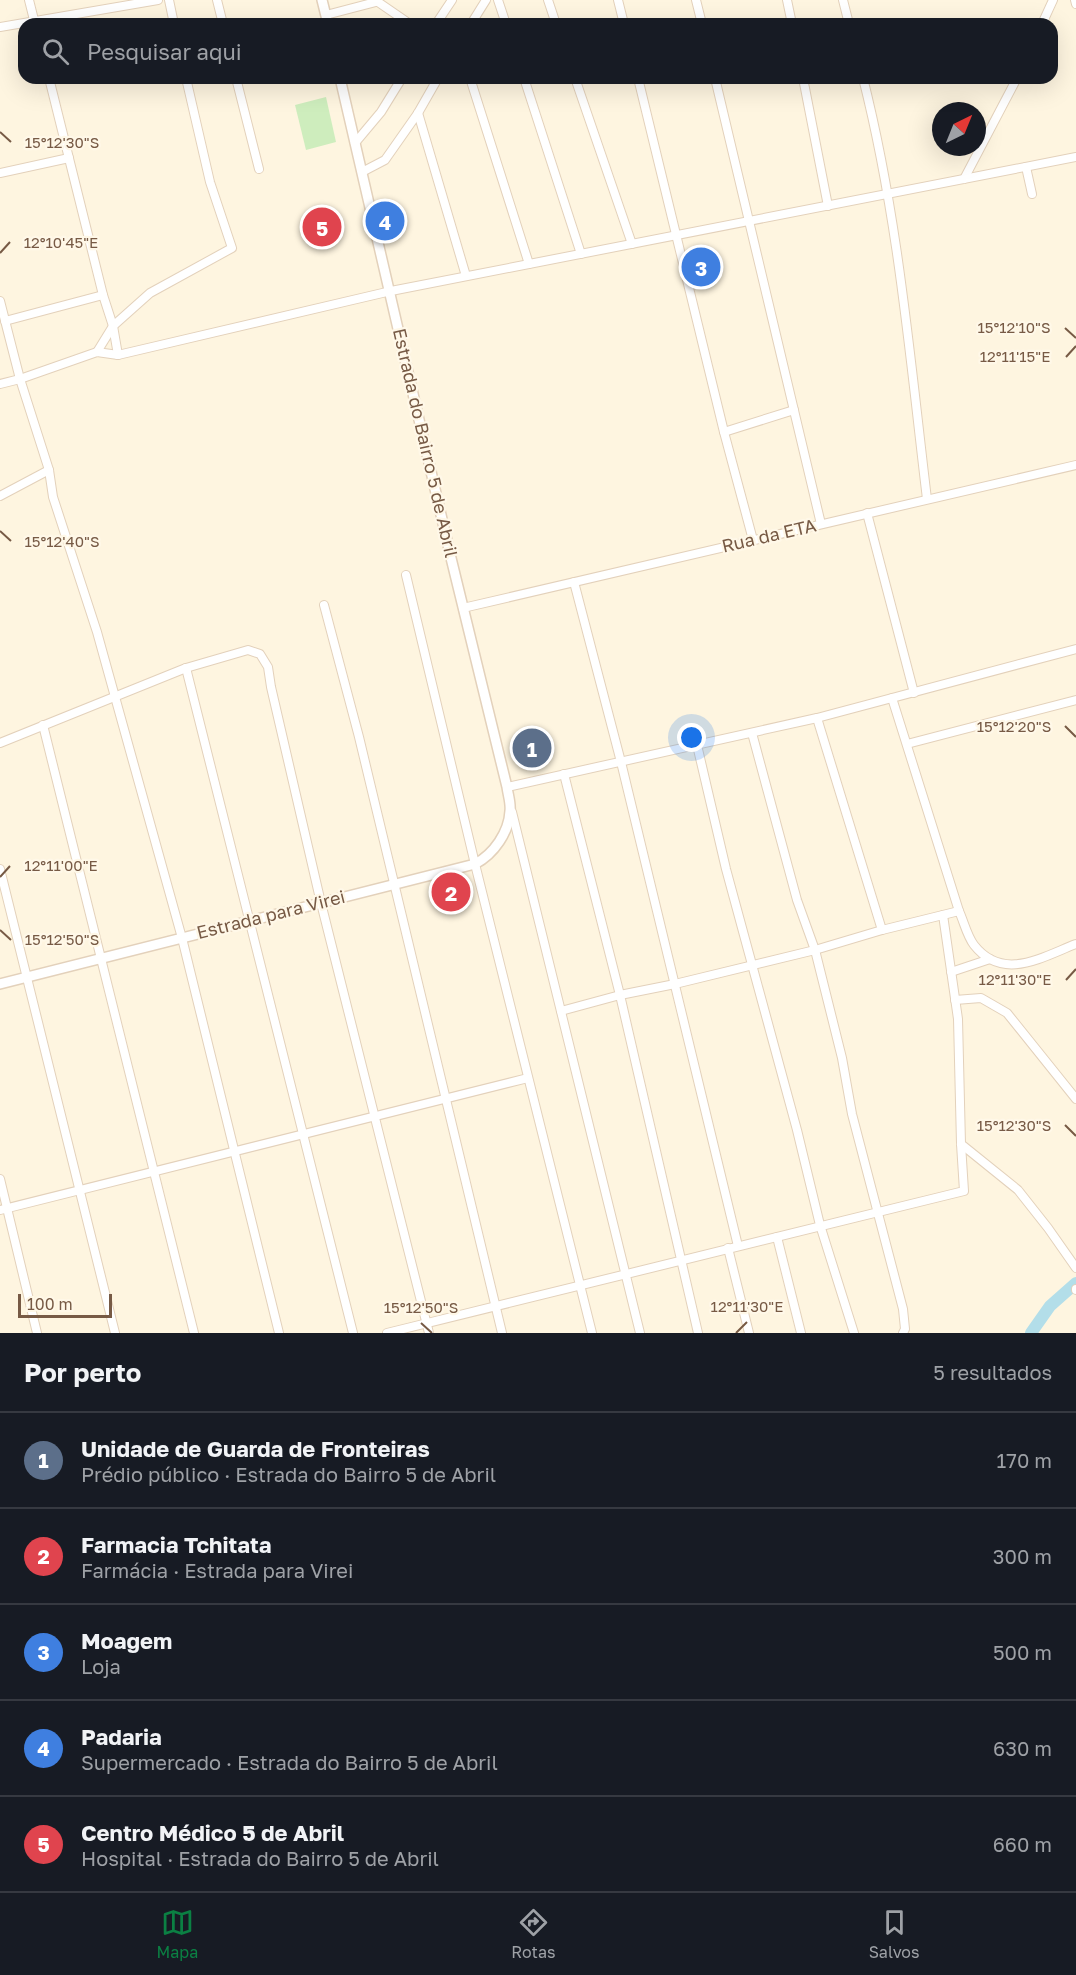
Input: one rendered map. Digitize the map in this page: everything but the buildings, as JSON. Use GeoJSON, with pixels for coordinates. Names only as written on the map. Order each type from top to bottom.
{"type":"FeatureCollection","features":[{"type":"Feature","properties":{"kind":"street"},"geometry":{"type":"LineString","coordinates":[[30,0],[34,18]]}},
{"type":"Feature","properties":{"kind":"street"},"geometry":{"type":"LineString","coordinates":[[57,18],[158,0]]}},
{"type":"Feature","properties":{"kind":"street"},"geometry":{"type":"LineString","coordinates":[[169,0],[173,18]]}},
{"type":"Feature","properties":{"kind":"street"},"geometry":{"type":"LineString","coordinates":[[217,0],[222,18]]}},
{"type":"Feature","properties":{"kind":"street"},"geometry":{"type":"LineString","coordinates":[[322,0],[327,18]]}},
{"type":"Feature","properties":{"kind":"street"},"geometry":{"type":"LineString","coordinates":[[440,18],[452,0]]}},
{"type":"Feature","properties":{"kind":"street"},"geometry":{"type":"LineString","coordinates":[[475,18],[486,0]]}},
{"type":"Feature","properties":{"kind":"street"},"geometry":{"type":"LineString","coordinates":[[498,0],[504,18]]}},
{"type":"Feature","properties":{"kind":"street"},"geometry":{"type":"LineString","coordinates":[[548,0],[554,18]]}},
{"type":"Feature","properties":{"kind":"street"},"geometry":{"type":"LineString","coordinates":[[618,0],[622,18]]}},
{"type":"Feature","properties":{"kind":"street"},"geometry":{"type":"LineString","coordinates":[[696,0],[700,18]]}},
{"type":"Feature","properties":{"kind":"street"},"geometry":{"type":"LineString","coordinates":[[787,0],[791,18]]}},
{"type":"Feature","properties":{"kind":"street"},"geometry":{"type":"LineString","coordinates":[[843,0],[848,18]]}},
{"type":"Feature","properties":{"kind":"street"},"geometry":{"type":"LineString","coordinates":[[1045,18],[1053,0]]}},
{"type":"Feature","properties":{"kind":"street"},"geometry":{"type":"LineString","coordinates":[[330,18],[376,1],[401,18]]}},
{"type":"Feature","properties":{"kind":"street"},"geometry":{"type":"LineString","coordinates":[[0,27],[18,24]]}},
{"type":"Feature","properties":{"kind":"street"},"geometry":{"type":"LineString","coordinates":[[50,84],[103,295],[113,326],[118,355]]}},
{"type":"Feature","properties":{"kind":"street"},"geometry":{"type":"LineString","coordinates":[[97,352],[113,326],[150,293],[232,248],[210,182],[187,84]]}},
{"type":"Feature","properties":{"kind":"street"},"geometry":{"type":"LineString","coordinates":[[238,84],[259,169]]}},
{"type":"Feature","properties":{"kind":"street","name":"Estrada do Bairro 5 de Abril"},"geometry":{"type":"LineString","coordinates":[[341,84],[507,787],[510,808]]}},
{"type":"Feature","properties":{"kind":"street"},"geometry":{"type":"LineString","coordinates":[[355,143],[381,112],[398,84]]}},
{"type":"Feature","properties":{"kind":"street"},"geometry":{"type":"LineString","coordinates":[[362,172],[384,160],[418,113],[435,84]]}},
{"type":"Feature","properties":{"kind":"street"},"geometry":{"type":"LineString","coordinates":[[472,84],[529,264]]}},
{"type":"Feature","properties":{"kind":"street"},"geometry":{"type":"LineString","coordinates":[[526,84],[581,254]]}},
{"type":"Feature","properties":{"kind":"street"},"geometry":{"type":"LineString","coordinates":[[577,84],[632,244]]}},
{"type":"Feature","properties":{"kind":"street"},"geometry":{"type":"LineString","coordinates":[[639,84],[724,432],[753,540]]}},
{"type":"Feature","properties":{"kind":"street"},"geometry":{"type":"LineString","coordinates":[[716,84],[821,524]]}},
{"type":"Feature","properties":{"kind":"street"},"geometry":{"type":"LineString","coordinates":[[804,84],[828,206]]}},
{"type":"Feature","properties":{"kind":"street"},"geometry":{"type":"LineString","coordinates":[[864,84],[888,194],[927,499]]}},
{"type":"Feature","properties":{"kind":"street"},"geometry":{"type":"LineString","coordinates":[[964,179],[1014,84]]}},
{"type":"Feature","properties":{"kind":"street"},"geometry":{"type":"LineString","coordinates":[[418,113],[466,276]]}},
{"type":"Feature","properties":{"kind":"street"},"geometry":{"type":"LineString","coordinates":[[0,384],[20,380],[97,352],[118,355],[391,291],[1076,157]]}},
{"type":"Feature","properties":{"kind":"street"},"geometry":{"type":"LineString","coordinates":[[0,173],[69,158]]}},
{"type":"Feature","properties":{"kind":"street"},"geometry":{"type":"LineString","coordinates":[[1026,167],[1032,194]]}},
{"type":"Feature","properties":{"kind":"street"},"geometry":{"type":"LineString","coordinates":[[5,321],[103,295]]}},
{"type":"Feature","properties":{"kind":"street"},"geometry":{"type":"LineString","coordinates":[[0,301],[20,380],[49,470],[53,497],[97,632],[182,938],[279,1333]]}},
{"type":"Feature","properties":{"kind":"street"},"geometry":{"type":"LineString","coordinates":[[724,432],[794,410]]}},
{"type":"Feature","properties":{"kind":"street","name":"Rua da ETA"},"geometry":{"type":"LineString","coordinates":[[463,608],[1076,465]]}},
{"type":"Feature","properties":{"kind":"street"},"geometry":{"type":"LineString","coordinates":[[0,496],[49,470]]}},
{"type":"Feature","properties":{"kind":"street"},"geometry":{"type":"LineString","coordinates":[[867,513],[914,693]]}},
{"type":"Feature","properties":{"kind":"street"},"geometry":{"type":"LineString","coordinates":[[406,575],[475,864],[592,1333]]}},
{"type":"Feature","properties":{"kind":"street"},"geometry":{"type":"LineString","coordinates":[[574,582],[621,762],[738,1246]]}},
{"type":"Feature","properties":{"kind":"street"},"geometry":{"type":"LineString","coordinates":[[324,605],[359,736],[502,1333]]}},
{"type":"Feature","properties":{"kind":"street"},"geometry":{"type":"LineString","coordinates":[[507,787],[817,718],[1076,649]]}},
{"type":"Feature","properties":{"kind":"street"},"geometry":{"type":"LineString","coordinates":[[0,743],[186,669],[248,650],[260,654],[268,667],[273,699],[321,903],[429,1333]]}},
{"type":"Feature","properties":{"kind":"street"},"geometry":{"type":"LineString","coordinates":[[186,669],[353,1333]]}},
{"type":"Feature","properties":{"kind":"street"},"geometry":{"type":"LineString","coordinates":[[892,698],[959,911],[972,943],[990,959],[1006,965],[1020,965],[1076,944]]}},
{"type":"Feature","properties":{"kind":"street"},"geometry":{"type":"LineString","coordinates":[[907,744],[1076,700]]}},
{"type":"Feature","properties":{"kind":"street"},"geometry":{"type":"LineString","coordinates":[[817,718],[882,930]]}},
{"type":"Feature","properties":{"kind":"street"},"geometry":{"type":"LineString","coordinates":[[43,725],[194,1333]]}},
{"type":"Feature","properties":{"kind":"street"},"geometry":{"type":"LineString","coordinates":[[752,733],[797,900],[814,950],[842,1058],[852,1114],[903,1309],[905,1329],[903,1333]]}},
{"type":"Feature","properties":{"kind":"street"},"geometry":{"type":"LineString","coordinates":[[697,745],[726,869],[797,1130],[820,1225],[854,1333]]}},
{"type":"Feature","properties":{"kind":"street"},"geometry":{"type":"LineString","coordinates":[[564,774],[620,995],[698,1333]]}},
{"type":"Feature","properties":{"kind":"street"},"geometry":{"type":"LineString","coordinates":[[510,808],[640,1333]]}},
{"type":"Feature","properties":{"kind":"street","name":"Estrada para Virei"},"geometry":{"type":"LineString","coordinates":[[0,984],[475,864],[483,860],[495,848],[508,822],[510,808]]}},
{"type":"Feature","properties":{"kind":"street"},"geometry":{"type":"LineString","coordinates":[[0,869],[115,1333]]}},
{"type":"Feature","properties":{"kind":"street"},"geometry":{"type":"LineString","coordinates":[[561,1011],[814,950],[959,911]]}},
{"type":"Feature","properties":{"kind":"street"},"geometry":{"type":"LineString","coordinates":[[387,1333],[964,1191],[958,1019],[943,915]]}},
{"type":"Feature","properties":{"kind":"street"},"geometry":{"type":"LineString","coordinates":[[951,972],[990,959]]}},
{"type":"Feature","properties":{"kind":"street"},"geometry":{"type":"LineString","coordinates":[[956,1000],[981,998],[1014,1018],[1076,1099]]}},
{"type":"Feature","properties":{"kind":"street"},"geometry":{"type":"LineString","coordinates":[[4,1209],[528,1078]]}},
{"type":"Feature","properties":{"kind":"street"},"geometry":{"type":"LineString","coordinates":[[961,1144],[1018,1190],[1062,1246],[1076,1268]]}},
{"type":"Feature","properties":{"kind":"street"},"geometry":{"type":"LineString","coordinates":[[0,1179],[4,1209],[37,1333]]}},
{"type":"Feature","properties":{"kind":"street"},"geometry":{"type":"LineString","coordinates":[[777,1237],[801,1333]]}},
{"type":"Feature","properties":{"kind":"street"},"geometry":{"type":"LineString","coordinates":[[728,1248],[749,1333]]}},
{"type":"Feature","properties":{"kind":"green space"},"geometry":{"type":"Polygon","coordinates":[[[326,97],[336,142],[306,150],[295,105],[326,97]]]}},
{"type":"Feature","properties":{"kind":"waterway"},"geometry":{"type":"LineString","coordinates":[[1031,1333],[1050,1306],[1076,1283]]}},
{"type":"Feature","properties":{"kind":"place","name":"Padaria"},"geometry":{"type":"Point","coordinates":[385,221]}},
{"type":"Feature","properties":{"kind":"place","name":"Centro Médico 5 de Abril"},"geometry":{"type":"Point","coordinates":[322,227]}},
{"type":"Feature","properties":{"kind":"place","name":"Moagem"},"geometry":{"type":"Point","coordinates":[701,267]}},
{"type":"Feature","properties":{"kind":"place","name":"Unidade de Guarda de Fronteiras"},"geometry":{"type":"Point","coordinates":[532,748]}},
{"type":"Feature","properties":{"kind":"place","name":"Farmacia Tchitata"},"geometry":{"type":"Point","coordinates":[451,892]}}]}
